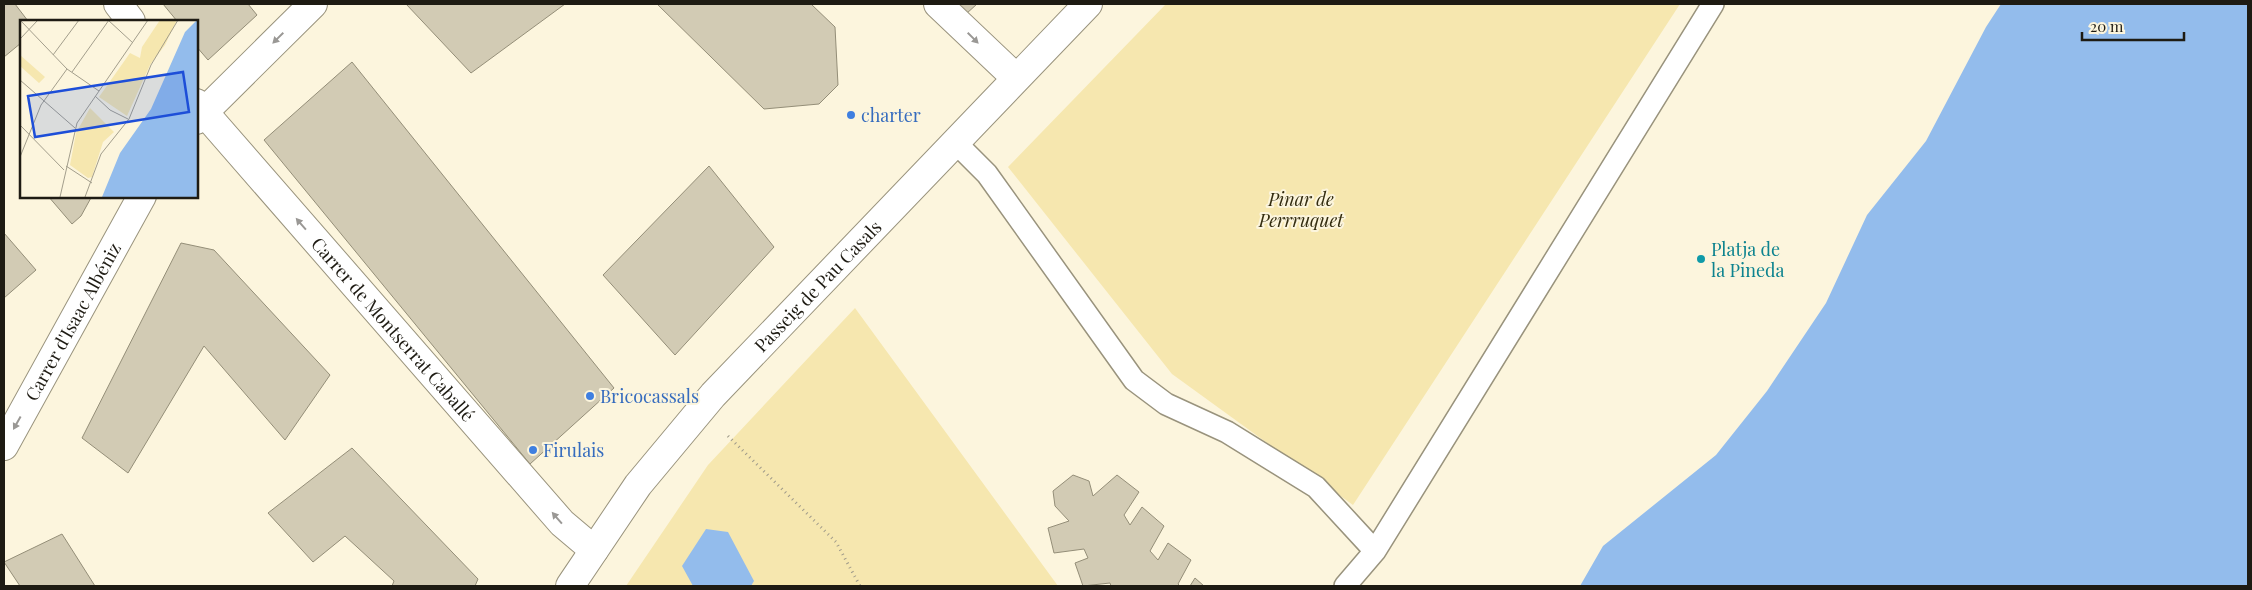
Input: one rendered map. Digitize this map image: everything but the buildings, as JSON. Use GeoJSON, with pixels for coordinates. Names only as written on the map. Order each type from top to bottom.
{"type":"FeatureCollection","features":[{"type":"Feature","properties":{"kind":"street"},"geometry":{"type":"LineString","coordinates":[[118,4],[131,20]]}},
{"type":"Feature","properties":{"kind":"street"},"geometry":{"type":"LineString","coordinates":[[199,112],[313,4]]}},
{"type":"Feature","properties":{"kind":"street"},"geometry":{"type":"LineString","coordinates":[[938,4],[1016,78]]}},
{"type":"Feature","properties":{"kind":"street","name":"Passeig de Pau Casals"},"geometry":{"type":"LineString","coordinates":[[570,586],[638,485],[713,394],[1088,4]]}},
{"type":"Feature","properties":{"kind":"street"},"geometry":{"type":"LineString","coordinates":[[1344,586],[1375,551],[1713,4]]}},
{"type":"Feature","properties":{"kind":"street","name":"Carrer de Montserrat Caballé"},"geometry":{"type":"LineString","coordinates":[[199,112],[562,523],[594,550]]}},
{"type":"Feature","properties":{"kind":"street"},"geometry":{"type":"LineString","coordinates":[[956,142],[987,174],[1134,380],[1166,404],[1227,432],[1316,487],[1375,551]]}},
{"type":"Feature","properties":{"kind":"street","name":"Carrer d'Isaac Albéniz"},"geometry":{"type":"LineString","coordinates":[[4,446],[141,198]]}},
{"type":"Feature","properties":{"kind":"path"},"geometry":{"type":"LineString","coordinates":[[728,436],[836,542],[860,586]]}},
{"type":"Feature","properties":{"kind":"green space","name":"Pinar de Perrruquet"},"geometry":{"type":"Polygon","coordinates":[[[1166,4],[1680,4],[1353,505],[1172,374],[1008,167],[1166,4]]]}},
{"type":"Feature","properties":{"kind":"green space"},"geometry":{"type":"Polygon","coordinates":[[[855,308],[1058,586],[626,586],[708,465],[855,308]]]}},
{"type":"Feature","properties":{"kind":"water"},"geometry":{"type":"Polygon","coordinates":[[[2001,4],[2248,4],[2248,586],[1580,586],[1603,546],[1716,455],[1767,391],[1826,303],[1867,215],[1926,141],[1986,27],[2001,4]]]}},
{"type":"Feature","properties":{"kind":"water"},"geometry":{"type":"Polygon","coordinates":[[[706,529],[728,532],[754,581],[751,586],[693,586],[682,566],[706,529]]]}},
{"type":"Feature","properties":{"kind":"place","name":"charter"},"geometry":{"type":"Point","coordinates":[851,115]}},
{"type":"Feature","properties":{"kind":"place","name":"Platja de la Pineda"},"geometry":{"type":"Point","coordinates":[1701,259]}},
{"type":"Feature","properties":{"kind":"place","name":"Bricocassals"},"geometry":{"type":"Point","coordinates":[590,396]}},
{"type":"Feature","properties":{"kind":"place","name":"Firulais"},"geometry":{"type":"Point","coordinates":[533,450]}}]}
